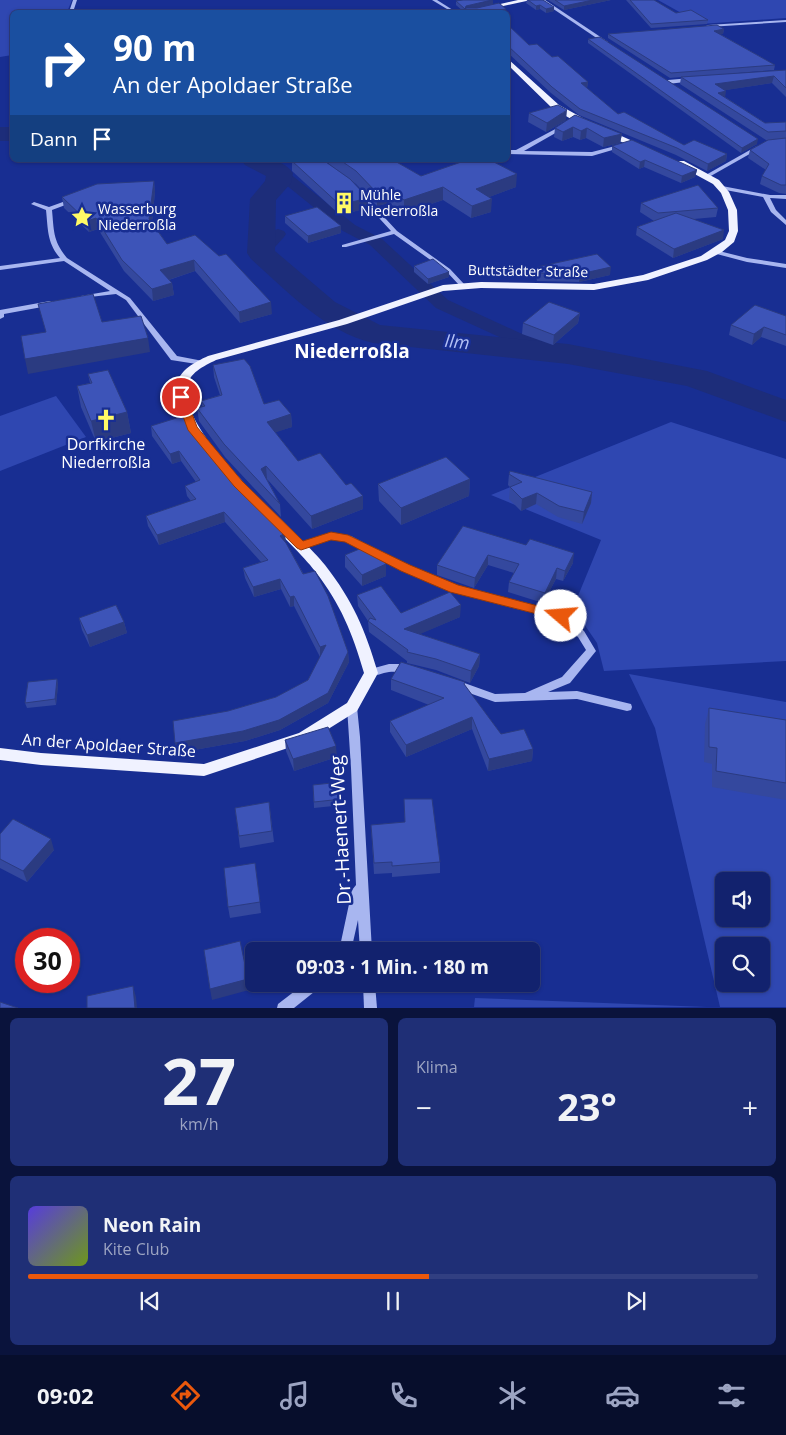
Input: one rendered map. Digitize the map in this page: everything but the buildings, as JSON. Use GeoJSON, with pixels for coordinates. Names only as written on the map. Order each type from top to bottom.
{"type":"FeatureCollection","features":[{"type":"Feature","properties":{"kind":"main road"},"geometry":{"type":"LineString","coordinates":[[479,10],[528,0]]}},
{"type":"Feature","properties":{"kind":"main road"},"geometry":{"type":"LineString","coordinates":[[510,63],[556,107],[575,119],[648,150]]}},
{"type":"Feature","properties":{"kind":"main road","name":"Buttstädter Straße"},"geometry":{"type":"LineString","coordinates":[[200,363],[238,350],[308,332],[440,288],[462,285],[596,287],[662,272],[715,252],[730,241],[733,232],[732,206],[722,188],[707,176],[672,159]]}},
{"type":"Feature","properties":{"kind":"main road"},"geometry":{"type":"LineString","coordinates":[[200,363],[184,377],[181,389],[184,410],[192,427],[238,484],[301,546],[331,583],[356,626],[371,673]]}},
{"type":"Feature","properties":{"kind":"main road","name":"An der Apoldaer Straße"},"geometry":{"type":"LineString","coordinates":[[0,754],[40,759],[204,770],[304,737],[352,707],[371,673]]}},
{"type":"Feature","properties":{"kind":"street"},"geometry":{"type":"LineString","coordinates":[[434,0],[451,10]]}},
{"type":"Feature","properties":{"kind":"street"},"geometry":{"type":"LineString","coordinates":[[542,0],[612,46]]}},
{"type":"Feature","properties":{"kind":"street"},"geometry":{"type":"LineString","coordinates":[[701,27],[786,21]]}},
{"type":"Feature","properties":{"kind":"street"},"geometry":{"type":"LineString","coordinates":[[595,36],[605,35]]}},
{"type":"Feature","properties":{"kind":"street"},"geometry":{"type":"LineString","coordinates":[[660,77],[676,87]]}},
{"type":"Feature","properties":{"kind":"street"},"geometry":{"type":"LineString","coordinates":[[668,82],[698,80]]}},
{"type":"Feature","properties":{"kind":"street"},"geometry":{"type":"LineString","coordinates":[[517,152],[554,133],[575,119]]}},
{"type":"Feature","properties":{"kind":"street"},"geometry":{"type":"LineString","coordinates":[[707,176],[765,144],[757,139]]}},
{"type":"Feature","properties":{"kind":"street"},"geometry":{"type":"LineString","coordinates":[[510,152],[592,154],[632,144]]}},
{"type":"Feature","properties":{"kind":"street"},"geometry":{"type":"LineString","coordinates":[[353,186],[395,232],[448,270],[462,285]]}},
{"type":"Feature","properties":{"kind":"street"},"geometry":{"type":"LineString","coordinates":[[722,188],[737,189],[766,197],[786,197]]}},
{"type":"Feature","properties":{"kind":"street"},"geometry":{"type":"LineString","coordinates":[[34,204],[49,209],[82,197]]}},
{"type":"Feature","properties":{"kind":"street"},"geometry":{"type":"LineString","coordinates":[[766,197],[773,211],[786,223]]}},
{"type":"Feature","properties":{"kind":"street"},"geometry":{"type":"LineString","coordinates":[[49,209],[52,238],[56,249],[65,259],[128,299],[174,358],[200,363]]}},
{"type":"Feature","properties":{"kind":"street"},"geometry":{"type":"LineString","coordinates":[[344,246],[395,232]]}},
{"type":"Feature","properties":{"kind":"street"},"geometry":{"type":"LineString","coordinates":[[715,252],[747,260],[786,266]]}},
{"type":"Feature","properties":{"kind":"street"},"geometry":{"type":"LineString","coordinates":[[0,268],[65,259]]}},
{"type":"Feature","properties":{"kind":"street"},"geometry":{"type":"LineString","coordinates":[[79,298],[117,292]]}},
{"type":"Feature","properties":{"kind":"street"},"geometry":{"type":"LineString","coordinates":[[0,317],[0,312],[60,301]]}},
{"type":"Feature","properties":{"kind":"street"},"geometry":{"type":"LineString","coordinates":[[301,546],[331,536],[348,538],[405,568],[455,589],[561,616],[581,634],[591,652],[566,680],[528,696]]}},
{"type":"Feature","properties":{"kind":"street"},"geometry":{"type":"LineString","coordinates":[[371,673],[399,667],[415,671]]}},
{"type":"Feature","properties":{"kind":"street"},"geometry":{"type":"LineString","coordinates":[[449,682],[495,698],[576,695],[627,707]]}},
{"type":"Feature","properties":{"kind":"street","name":"Dr.-Haenert-Weg"},"geometry":{"type":"LineString","coordinates":[[352,707],[357,763],[360,881],[365,942]]}},
{"type":"Feature","properties":{"kind":"street"},"geometry":{"type":"LineString","coordinates":[[347,942],[360,881]]}},
{"type":"Feature","properties":{"kind":"street"},"geometry":{"type":"LineString","coordinates":[[283,1008],[304,992]]}},
{"type":"Feature","properties":{"kind":"street"},"geometry":{"type":"LineString","coordinates":[[370,992],[371,1008]]}},
{"type":"Feature","properties":{"kind":"shaded area"},"geometry":{"type":"Polygon","coordinates":[[[0,0],[72,0],[68,10],[10,10],[10,55],[0,57],[0,0]]]}},
{"type":"Feature","properties":{"kind":"shaded area"},"geometry":{"type":"Polygon","coordinates":[[[658,0],[786,0],[786,18],[701,24],[658,0]]]}},
{"type":"Feature","properties":{"kind":"shaded area"},"geometry":{"type":"Polygon","coordinates":[[[56,396],[86,437],[0,471],[0,416],[56,396]]]}},
{"type":"Feature","properties":{"kind":"shaded area"},"geometry":{"type":"Polygon","coordinates":[[[671,422],[786,459],[786,661],[604,671],[597,643],[573,608],[601,540],[491,495],[671,422]]]}},
{"type":"Feature","properties":{"kind":"shaded area"},"geometry":{"type":"Polygon","coordinates":[[[629,674],[786,702],[786,1007],[720,1007],[717,992],[770,992],[770,937],[715,937],[715,986],[655,728],[629,674]]]}},
{"type":"Feature","properties":{"kind":"shaded area"},"geometry":{"type":"Polygon","coordinates":[[[475,998],[707,1007],[474,1007],[475,998]]]}},
{"type":"Feature","properties":{"kind":"waterway","name":"Ilm"},"geometry":{"type":"LineString","coordinates":[[0,134],[10,134]]}},
{"type":"Feature","properties":{"kind":"waterway","name":"Ilm"},"geometry":{"type":"LineString","coordinates":[[258,162],[280,173],[278,183],[263,199],[261,253],[324,308],[373,334],[568,354],[695,378],[786,412]]}},
{"type":"Feature","properties":{"kind":"waterway"},"geometry":{"type":"LineString","coordinates":[[280,173],[349,228],[376,242],[442,304],[514,337],[568,354]]}},
{"type":"Feature","properties":{"kind":"waterway"},"geometry":{"type":"LineString","coordinates":[[261,253],[278,234]]}},
{"type":"Feature","properties":{"kind":"place","name":"Mühle Niederroßla"},"geometry":{"type":"Point","coordinates":[344,203]}},
{"type":"Feature","properties":{"kind":"place","name":"Wasserburg Niederroßla"},"geometry":{"type":"Point","coordinates":[82,217]}},
{"type":"Feature","properties":{"kind":"place","name":"Dorfkirche Niederroßla"},"geometry":{"type":"Point","coordinates":[106,420]}},
{"type":"Feature","properties":{"kind":"district","name":"Niederroßla"},"geometry":{"type":"Point","coordinates":[352,351]}},
{"type":"Feature","properties":{"kind":"route"},"geometry":{"type":"LineString","coordinates":[[181,397],[184,410],[192,427],[238,484],[301,546],[331,536],[348,538],[405,568],[455,589],[538,608],[561,616]]}}]}
